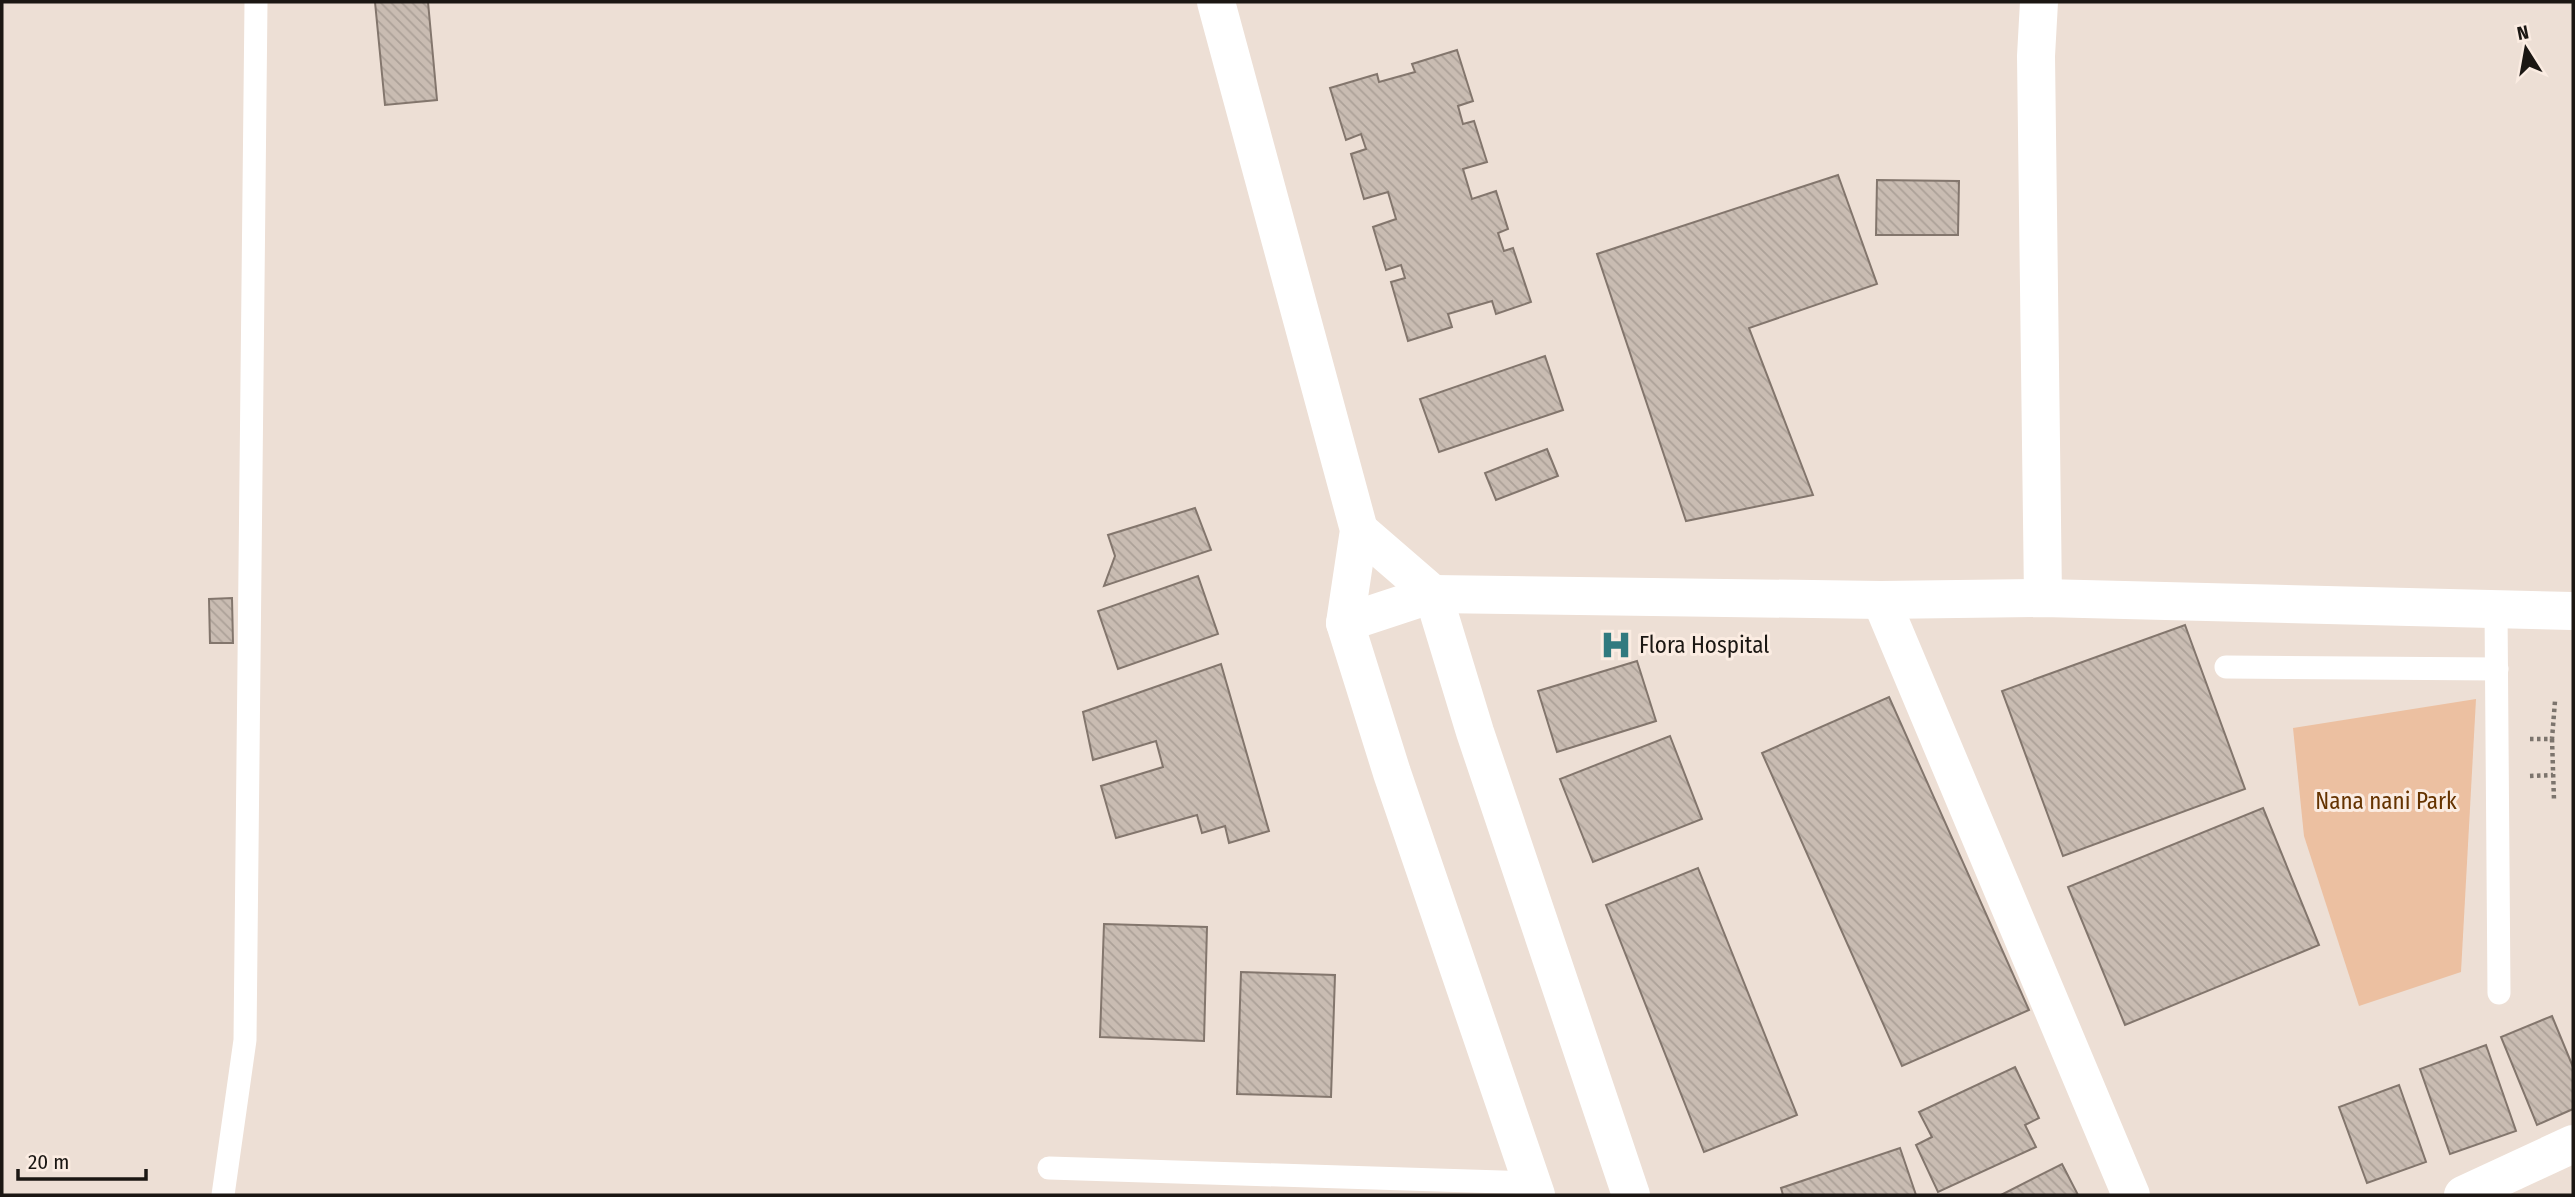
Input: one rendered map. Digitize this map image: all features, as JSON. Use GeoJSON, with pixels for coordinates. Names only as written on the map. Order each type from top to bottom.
{"type":"FeatureCollection","features":[{"type":"Feature","properties":{"kind":"street"},"geometry":{"type":"LineString","coordinates":[[1216,2],[1359,530],[1345,623],[1392,773],[1534,1189]]}},
{"type":"Feature","properties":{"kind":"street"},"geometry":{"type":"LineString","coordinates":[[2039,2],[2036,56],[2043,598]]}},
{"type":"Feature","properties":{"kind":"street"},"geometry":{"type":"LineString","coordinates":[[1359,530],[1433,593],[1475,732],[1631,1195]]}},
{"type":"Feature","properties":{"kind":"street"},"geometry":{"type":"LineString","coordinates":[[1345,623],[1433,593],[1881,600],[2043,598],[2573,611]]}},
{"type":"Feature","properties":{"kind":"street"},"geometry":{"type":"LineString","coordinates":[[1881,600],[2131,1195]]}},
{"type":"Feature","properties":{"kind":"street"},"geometry":{"type":"LineString","coordinates":[[2463,1195],[2573,1144]]}},
{"type":"Feature","properties":{"kind":"lane"},"geometry":{"type":"LineString","coordinates":[[223,1195],[245,1040],[256,2]]}},
{"type":"Feature","properties":{"kind":"lane"},"geometry":{"type":"LineString","coordinates":[[2496,609],[2499,993]]}},
{"type":"Feature","properties":{"kind":"lane"},"geometry":{"type":"LineString","coordinates":[[2226,667],[2497,669]]}},
{"type":"Feature","properties":{"kind":"lane"},"geometry":{"type":"LineString","coordinates":[[1049,1168],[1534,1189]]}},
{"type":"Feature","properties":{"kind":"path"},"geometry":{"type":"LineString","coordinates":[[2554,800],[2552,739],[2555,701]]}},
{"type":"Feature","properties":{"kind":"path"},"geometry":{"type":"LineString","coordinates":[[2497,738],[2552,739]]}},
{"type":"Feature","properties":{"kind":"green space","name":"Nana nani Park"},"geometry":{"type":"Polygon","coordinates":[[[2476,699],[2461,972],[2359,1006],[2304,836],[2293,728],[2476,699]]]}},
{"type":"Feature","properties":{"kind":"building"},"geometry":{"type":"Polygon","coordinates":[[[375,2],[428,2],[437,100],[385,105],[375,2]]]}},
{"type":"Feature","properties":{"kind":"building"},"geometry":{"type":"Polygon","coordinates":[[[1457,50],[1473,101],[1458,106],[1463,124],[1474,121],[1487,162],[1463,169],[1472,199],[1496,191],[1508,229],[1498,233],[1504,251],[1513,248],[1531,302],[1496,314],[1492,301],[1448,314],[1452,327],[1408,341],[1391,282],[1405,278],[1401,265],[1386,270],[1373,227],[1396,219],[1388,192],[1364,199],[1351,154],[1366,149],[1361,134],[1346,140],[1330,88],[1377,74],[1379,82],[1415,72],[1412,64],[1457,50]]]}},
{"type":"Feature","properties":{"kind":"building"},"geometry":{"type":"Polygon","coordinates":[[[1838,175],[1877,284],[1749,328],[1813,495],[1686,521],[1597,254],[1838,175]]]}},
{"type":"Feature","properties":{"kind":"building"},"geometry":{"type":"Polygon","coordinates":[[[1877,180],[1959,181],[1958,235],[1876,235],[1877,180]]]}},
{"type":"Feature","properties":{"kind":"building"},"geometry":{"type":"Polygon","coordinates":[[[1545,356],[1563,410],[1439,452],[1420,399],[1545,356]]]}},
{"type":"Feature","properties":{"kind":"building"},"geometry":{"type":"Polygon","coordinates":[[[1547,449],[1558,476],[1496,500],[1485,473],[1547,449]]]}},
{"type":"Feature","properties":{"kind":"building"},"geometry":{"type":"Polygon","coordinates":[[[1195,508],[1211,550],[1104,586],[1115,556],[1108,535],[1195,508]]]}},
{"type":"Feature","properties":{"kind":"building"},"geometry":{"type":"Polygon","coordinates":[[[1198,576],[1218,634],[1118,669],[1098,611],[1198,576]]]}},
{"type":"Feature","properties":{"kind":"building"},"geometry":{"type":"Polygon","coordinates":[[[232,598],[233,643],[210,643],[209,599],[232,598]]]}},
{"type":"Feature","properties":{"kind":"building"},"geometry":{"type":"Polygon","coordinates":[[[2185,625],[2245,789],[2063,856],[2002,691],[2185,625]]]}},
{"type":"Feature","properties":{"kind":"building"},"geometry":{"type":"Polygon","coordinates":[[[1637,661],[1656,721],[1557,752],[1538,691],[1637,661]]]}},
{"type":"Feature","properties":{"kind":"building"},"geometry":{"type":"Polygon","coordinates":[[[1221,664],[1269,831],[1229,843],[1225,826],[1202,833],[1197,815],[1116,838],[1101,786],[1163,767],[1156,741],[1093,760],[1083,712],[1221,664]]]}},
{"type":"Feature","properties":{"kind":"building"},"geometry":{"type":"Polygon","coordinates":[[[1889,697],[2029,1010],[1902,1066],[1762,753],[1889,697]]]}},
{"type":"Feature","properties":{"kind":"building"},"geometry":{"type":"Polygon","coordinates":[[[1670,736],[1702,819],[1593,862],[1560,779],[1670,736]]]}},
{"type":"Feature","properties":{"kind":"building"},"geometry":{"type":"Polygon","coordinates":[[[2263,808],[2319,945],[2125,1025],[2068,887],[2263,808]]]}},
{"type":"Feature","properties":{"kind":"building"},"geometry":{"type":"Polygon","coordinates":[[[1698,868],[1797,1115],[1704,1152],[1606,905],[1698,868]]]}},
{"type":"Feature","properties":{"kind":"building"},"geometry":{"type":"Polygon","coordinates":[[[1104,924],[1207,927],[1204,1041],[1100,1037],[1104,924]]]}},
{"type":"Feature","properties":{"kind":"building"},"geometry":{"type":"Polygon","coordinates":[[[1241,972],[1335,975],[1331,1097],[1237,1094],[1241,972]]]}},
{"type":"Feature","properties":{"kind":"building"},"geometry":{"type":"Polygon","coordinates":[[[2552,1016],[2573,1067],[2573,1109],[2537,1125],[2501,1037],[2552,1016]]]}},
{"type":"Feature","properties":{"kind":"building"},"geometry":{"type":"Polygon","coordinates":[[[2486,1045],[2516,1131],[2450,1154],[2420,1069],[2486,1045]]]}},
{"type":"Feature","properties":{"kind":"building"},"geometry":{"type":"Polygon","coordinates":[[[2015,1067],[2039,1118],[2025,1125],[2036,1147],[1938,1192],[1916,1145],[1932,1137],[1919,1112],[2015,1067]]]}},
{"type":"Feature","properties":{"kind":"building"},"geometry":{"type":"Polygon","coordinates":[[[2399,1085],[2426,1162],[2367,1183],[2339,1107],[2399,1085]]]}},
{"type":"Feature","properties":{"kind":"building"},"geometry":{"type":"Polygon","coordinates":[[[1900,1148],[1916,1195],[1783,1195],[1781,1188],[1900,1148]]]}},
{"type":"Feature","properties":{"kind":"building"},"geometry":{"type":"Polygon","coordinates":[[[2062,1164],[2078,1195],[2001,1195],[2062,1164]]]}},
{"type":"Feature","properties":{"kind":"place","name":"Flora Hospital"},"geometry":{"type":"Point","coordinates":[1616,645]}}]}
